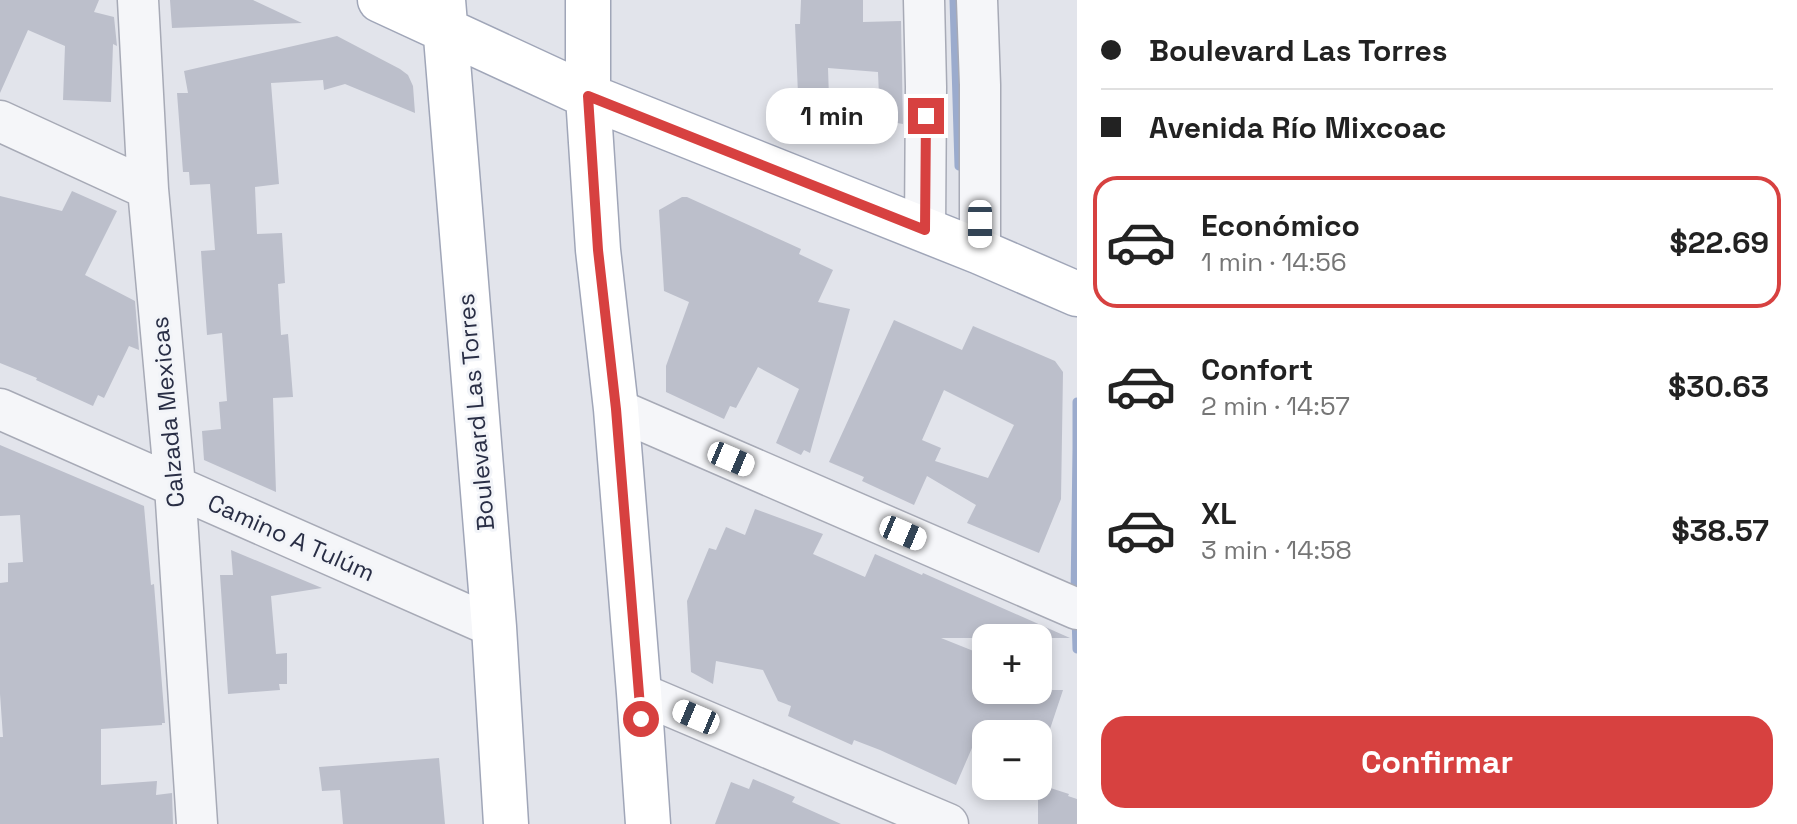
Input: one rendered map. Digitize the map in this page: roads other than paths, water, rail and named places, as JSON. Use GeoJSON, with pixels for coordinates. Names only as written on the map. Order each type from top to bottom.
{"type":"FeatureCollection","features":[{"type":"Feature","properties":{"kind":"main road"},"geometry":{"type":"LineString","coordinates":[[380,0],[444,15],[588,96],[980,252],[1077,294]]}},
{"type":"Feature","properties":{"kind":"main road"},"geometry":{"type":"LineString","coordinates":[[588,0],[588,96],[598,250],[616,409],[648,824]]}},
{"type":"Feature","properties":{"kind":"main road","name":"Boulevard Las Torres"},"geometry":{"type":"LineString","coordinates":[[444,15],[494,627],[506,824]]}},
{"type":"Feature","properties":{"kind":"street","name":"Calzada Mexicas"},"geometry":{"type":"LineString","coordinates":[[138,0],[148,189],[175,486],[197,824]]}},
{"type":"Feature","properties":{"kind":"street"},"geometry":{"type":"LineString","coordinates":[[924,0],[925,230]]}},
{"type":"Feature","properties":{"kind":"street"},"geometry":{"type":"LineString","coordinates":[[977,0],[980,252]]}},
{"type":"Feature","properties":{"kind":"street"},"geometry":{"type":"LineString","coordinates":[[0,121],[148,189]]}},
{"type":"Feature","properties":{"kind":"street","name":"Camino A Tulúm"},"geometry":{"type":"LineString","coordinates":[[0,409],[494,627]]}},
{"type":"Feature","properties":{"kind":"street"},"geometry":{"type":"LineString","coordinates":[[616,409],[1062,602]]}},
{"type":"Feature","properties":{"kind":"street"},"geometry":{"type":"LineString","coordinates":[[639,693],[948,824]]}},
{"type":"Feature","properties":{"kind":"waterway"},"geometry":{"type":"LineString","coordinates":[[954,0],[959,166]]}},
{"type":"Feature","properties":{"kind":"waterway"},"geometry":{"type":"LineString","coordinates":[[1077,402],[1077,449]]}},
{"type":"Feature","properties":{"kind":"waterway"},"geometry":{"type":"LineString","coordinates":[[1075,598],[1077,449]]}},
{"type":"Feature","properties":{"kind":"waterway"},"geometry":{"type":"LineString","coordinates":[[1076,616],[1077,649]]}}]}
